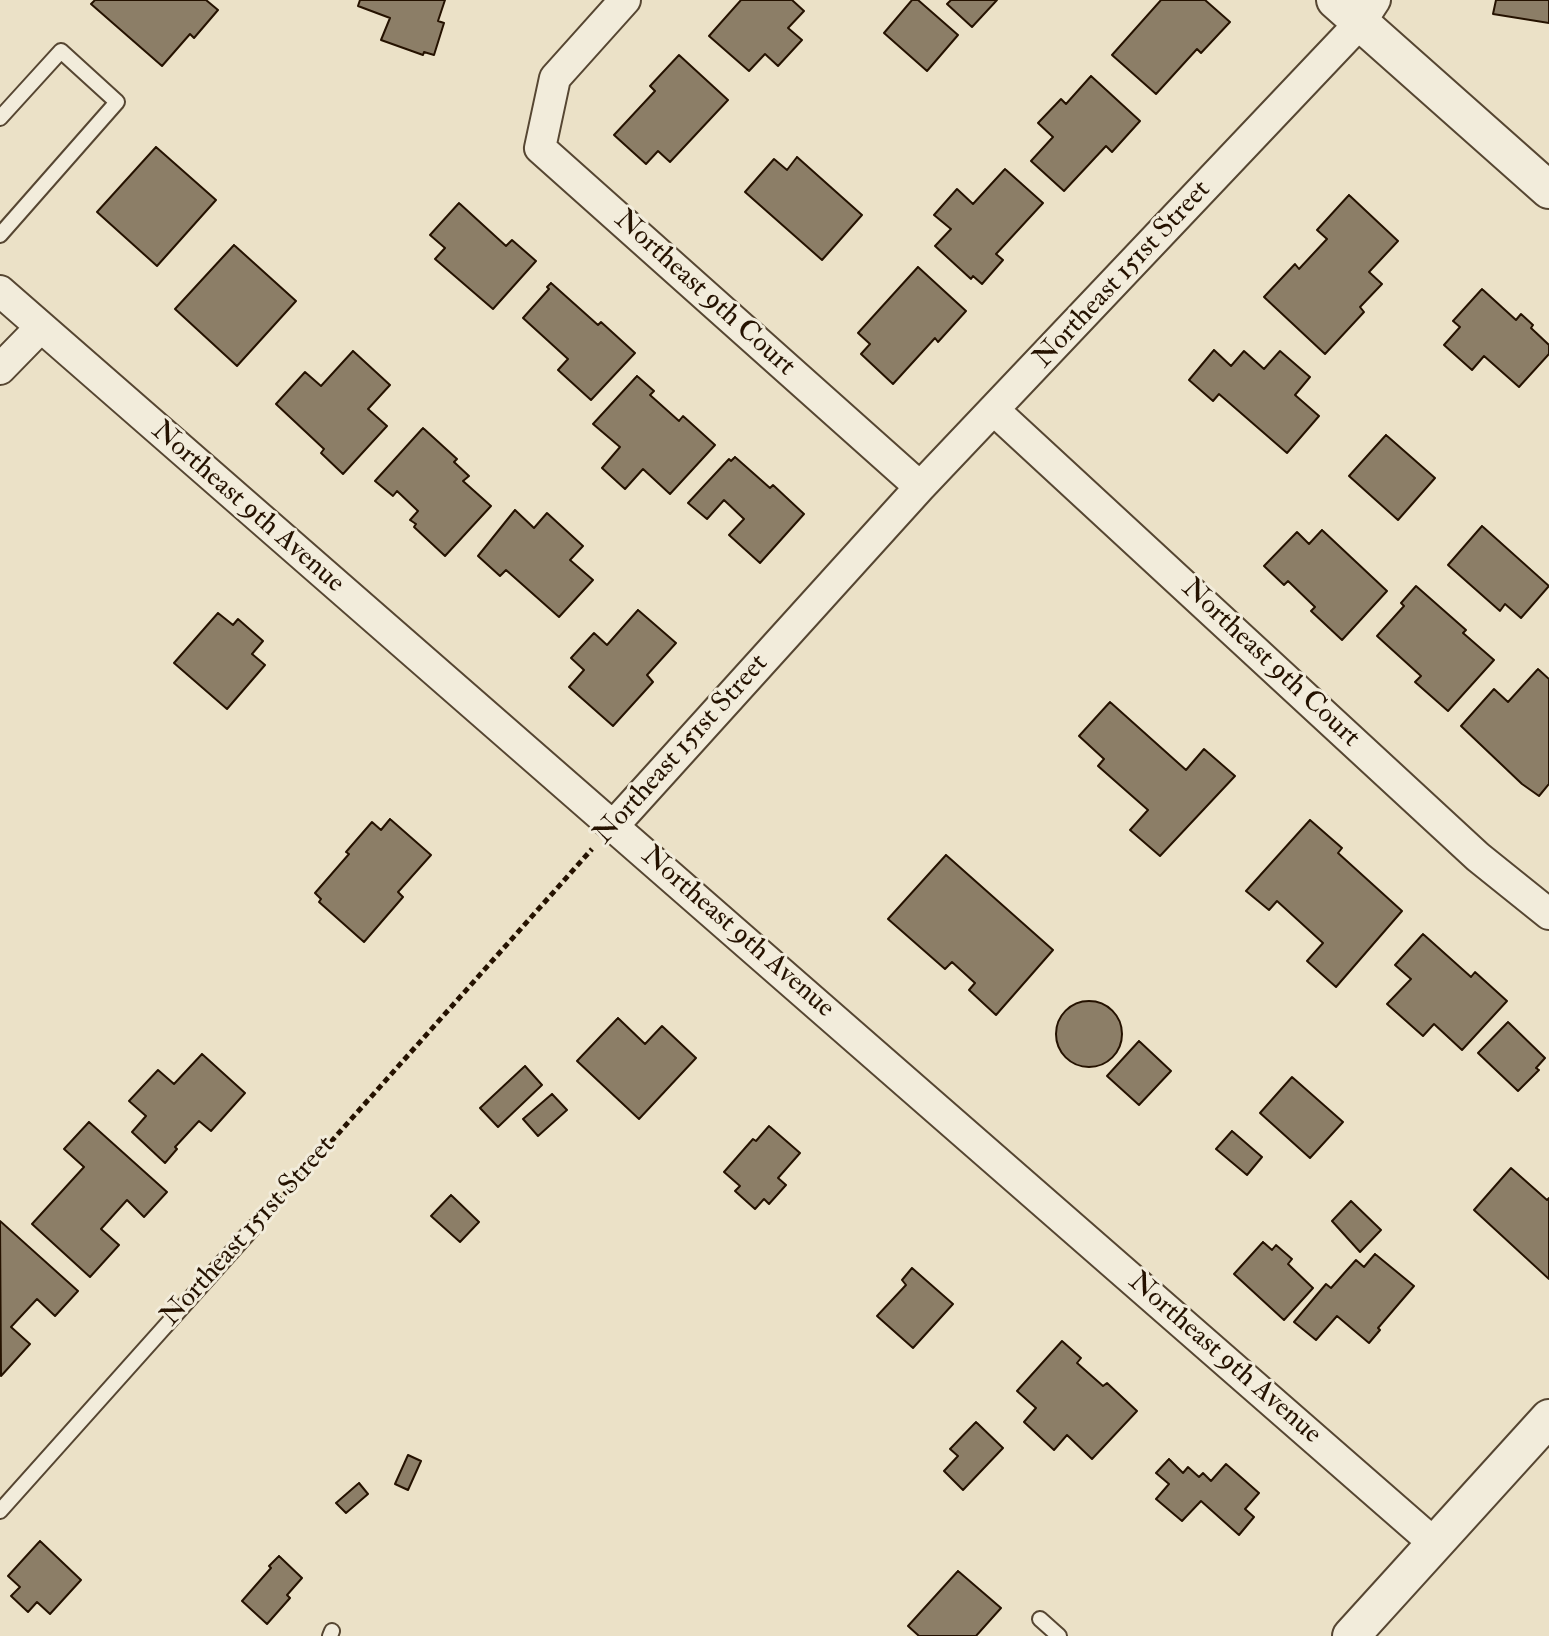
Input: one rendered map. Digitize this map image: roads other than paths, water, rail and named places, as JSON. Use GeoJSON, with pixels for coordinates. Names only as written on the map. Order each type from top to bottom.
{"type":"FeatureCollection","features":[{"type":"Feature","properties":{"kind":"street","name":"Northeast 9th Court"},"geometry":{"type":"LineString","coordinates":[[625,0],[555,78],[540,148],[920,487]]}},
{"type":"Feature","properties":{"kind":"street"},"geometry":{"type":"LineString","coordinates":[[1357,8],[1549,190]]}},
{"type":"Feature","properties":{"kind":"street","name":"Northeast 151st Street"},"geometry":{"type":"LineString","coordinates":[[614,825],[920,487],[995,411],[1357,8]]}},
{"type":"Feature","properties":{"kind":"street","name":"Northeast 9th Avenue"},"geometry":{"type":"LineString","coordinates":[[0,291],[1435,1544]]}},
{"type":"Feature","properties":{"kind":"street"},"geometry":{"type":"LineString","coordinates":[[0,369],[40,328]]}},
{"type":"Feature","properties":{"kind":"street","name":"Northeast 9th Court"},"geometry":{"type":"LineString","coordinates":[[995,411],[1478,857],[1549,914]]}},
{"type":"Feature","properties":{"kind":"street"},"geometry":{"type":"LineString","coordinates":[[1351,1636],[1549,1418]]}},
{"type":"Feature","properties":{"kind":"lane"},"geometry":{"type":"LineString","coordinates":[[0,118],[61,51],[117,102],[0,235]]}},
{"type":"Feature","properties":{"kind":"lane","name":"Northeast 151st Street"},"geometry":{"type":"LineString","coordinates":[[0,1511],[254,1227]]}},
{"type":"Feature","properties":{"kind":"lane"},"geometry":{"type":"LineString","coordinates":[[1040,1619],[1059,1636]]}}]}
